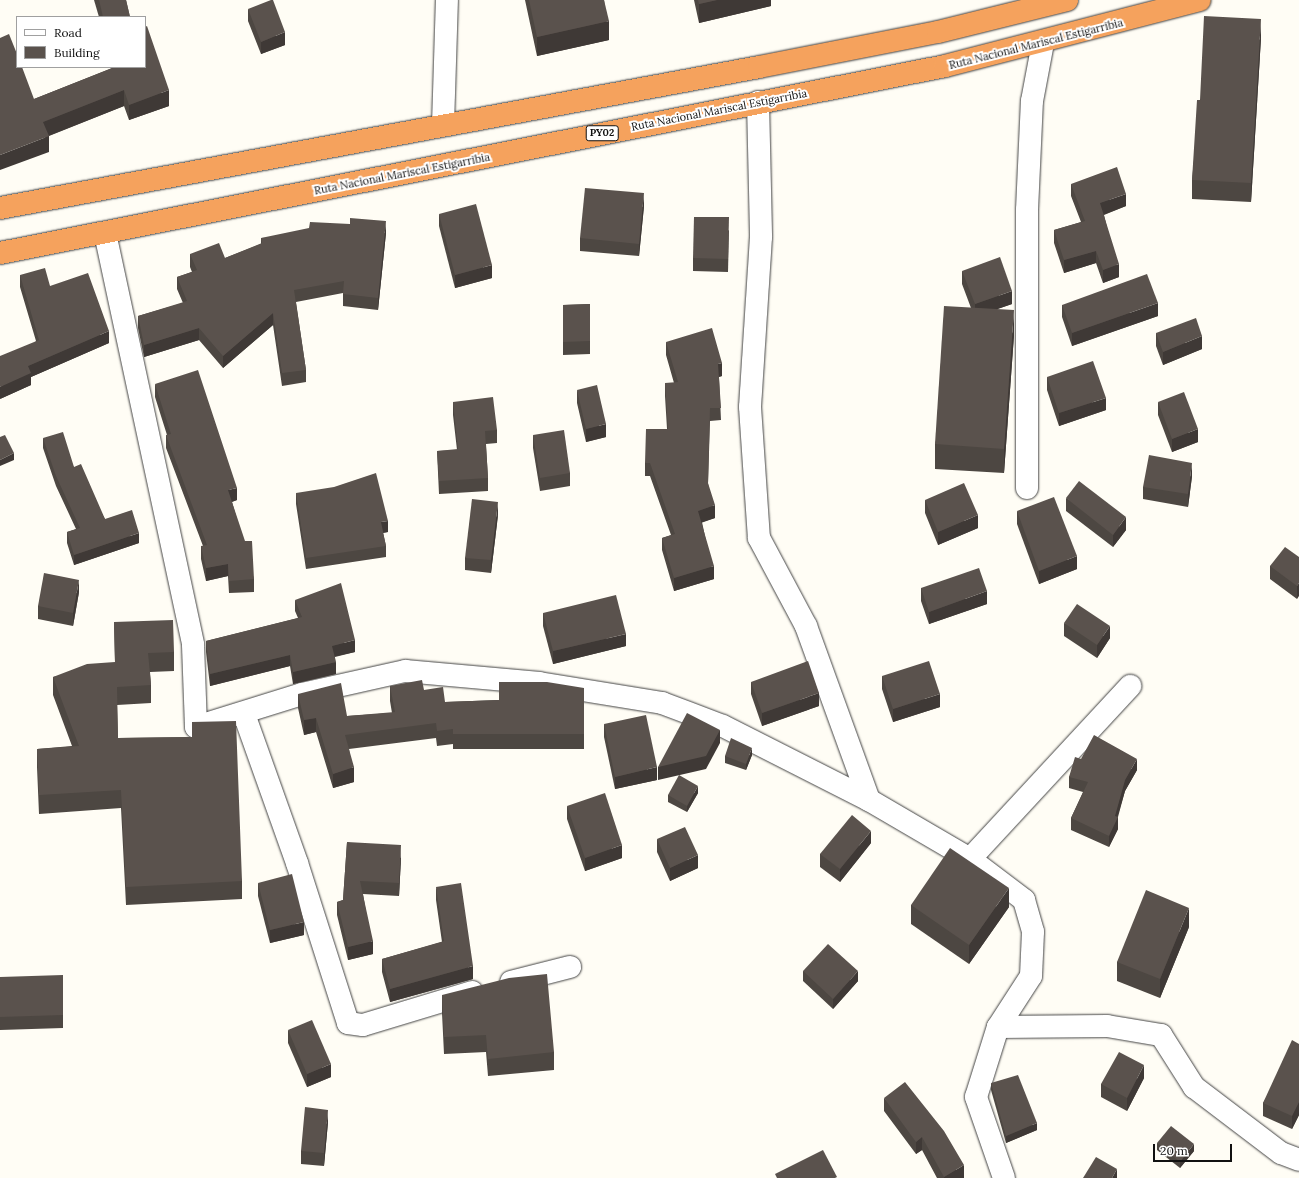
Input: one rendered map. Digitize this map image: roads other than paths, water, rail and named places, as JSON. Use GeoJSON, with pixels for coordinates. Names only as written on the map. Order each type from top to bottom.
{"type":"FeatureCollection","features":[{"type":"Feature","properties":{"kind":"highway"},"geometry":{"type":"LineString","coordinates":[[0,208],[938,32],[1067,0]]}},
{"type":"Feature","properties":{"kind":"highway","name":"Ruta Nacional Mariscal Estigarribia"},"geometry":{"type":"LineString","coordinates":[[0,253],[758,102],[1043,43],[1200,0]]}},
{"type":"Feature","properties":{"kind":"street"},"geometry":{"type":"LineString","coordinates":[[443,125],[447,0]]}},
{"type":"Feature","properties":{"kind":"street"},"geometry":{"type":"LineString","coordinates":[[1027,488],[1028,210],[1032,101],[1043,43]]}},
{"type":"Feature","properties":{"kind":"street"},"geometry":{"type":"LineString","coordinates":[[758,102],[761,237],[750,407],[759,538],[806,626],[869,800]]}},
{"type":"Feature","properties":{"kind":"street"},"geometry":{"type":"LineString","coordinates":[[105,233],[192,638],[196,727],[244,714],[302,694],[405,671],[539,683],[662,702],[723,726],[869,800],[970,860],[1024,900],[1033,932],[1032,976],[998,1027],[976,1097],[1004,1178]]}},
{"type":"Feature","properties":{"kind":"street"},"geometry":{"type":"LineString","coordinates":[[970,860],[1130,686]]}},
{"type":"Feature","properties":{"kind":"street"},"geometry":{"type":"LineString","coordinates":[[244,714],[297,863],[348,1023],[362,1025],[425,1004],[570,968]]}},
{"type":"Feature","properties":{"kind":"street"},"geometry":{"type":"LineString","coordinates":[[998,1027],[1107,1026],[1161,1035],[1194,1086],[1282,1152],[1299,1160]]}}]}
